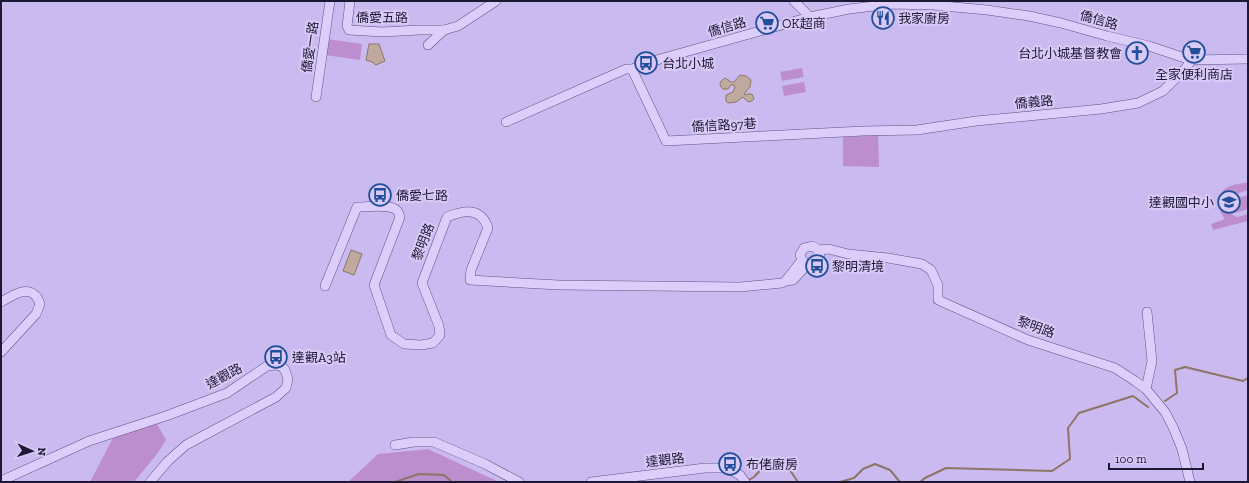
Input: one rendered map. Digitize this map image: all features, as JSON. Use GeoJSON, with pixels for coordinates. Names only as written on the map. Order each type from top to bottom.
{"type":"FeatureCollection","features":[{"type":"Feature","properties":{"kind":"street","name":"僑愛一路"},"geometry":{"type":"LineString","coordinates":[[316,97],[330,1]]}},
{"type":"Feature","properties":{"kind":"street","name":"僑愛五路"},"geometry":{"type":"LineString","coordinates":[[350,1],[347,26],[349,30],[383,32],[444,30]]}},
{"type":"Feature","properties":{"kind":"street"},"geometry":{"type":"LineString","coordinates":[[428,44],[444,30],[458,26],[496,1]]}},
{"type":"Feature","properties":{"kind":"street"},"geometry":{"type":"LineString","coordinates":[[794,1],[810,17]]}},
{"type":"Feature","properties":{"kind":"street","name":"僑信路"},"geometry":{"type":"LineString","coordinates":[[506,122],[626,69],[632,69],[660,59],[810,17],[849,9],[891,4],[933,5],[1029,16],[1149,46],[1191,60],[1248,59]]}},
{"type":"Feature","properties":{"kind":"street","name":"僑義路"},"geometry":{"type":"LineString","coordinates":[[863,131],[917,130],[976,121],[1101,109],[1138,102],[1164,91],[1186,68],[1191,60]]}},
{"type":"Feature","properties":{"kind":"street","name":"僑信路97巷"},"geometry":{"type":"LineString","coordinates":[[632,69],[666,141],[863,131]]}},
{"type":"Feature","properties":{"kind":"street","name":"黎明路"},"geometry":{"type":"LineString","coordinates":[[325,286],[356,207],[384,206],[395,208],[400,217],[374,285],[391,335],[404,344],[421,345],[433,343],[440,335],[439,326],[422,283],[447,217],[460,212],[479,214],[485,220],[488,228],[471,270],[470,280],[559,285],[740,286],[782,283],[793,280],[804,262]]}},
{"type":"Feature","properties":{"kind":"street","name":"黎明路"},"geometry":{"type":"LineString","coordinates":[[812,246],[819,253],[817,262],[811,265],[804,262],[800,255],[804,248],[812,246]]}},
{"type":"Feature","properties":{"kind":"street","name":"黎明路"},"geometry":{"type":"LineString","coordinates":[[819,253],[837,251],[848,254],[888,258],[922,264],[931,270],[938,285],[938,300],[1028,340],[1115,368],[1146,389],[1164,412],[1173,427],[1182,449],[1190,482]]}},
{"type":"Feature","properties":{"kind":"street"},"geometry":{"type":"LineString","coordinates":[[1,302],[18,292],[29,292],[36,295],[40,304],[36,314],[1,352]]}},
{"type":"Feature","properties":{"kind":"street"},"geometry":{"type":"LineString","coordinates":[[1146,389],[1152,362],[1147,312]]}},
{"type":"Feature","properties":{"kind":"street","name":"達觀路"},"geometry":{"type":"LineString","coordinates":[[1,481],[89,441],[166,416],[227,392],[267,366],[275,364],[281,366],[285,370],[288,379],[286,388],[276,397],[186,445],[168,461],[150,482]]}},
{"type":"Feature","properties":{"kind":"street"},"geometry":{"type":"LineString","coordinates":[[395,445],[414,442],[434,442],[485,464],[519,482]]}},
{"type":"Feature","properties":{"kind":"street","name":"達觀路"},"geometry":{"type":"LineString","coordinates":[[591,482],[705,468],[726,468],[742,478]]}},
{"type":"Feature","properties":{"kind":"shaded area"},"geometry":{"type":"Polygon","coordinates":[[[327,39],[362,44],[360,60],[325,55],[327,39]]]}},
{"type":"Feature","properties":{"kind":"shaded area"},"geometry":{"type":"Polygon","coordinates":[[[369,44],[379,44],[385,61],[376,65],[366,60],[369,44]]]}},
{"type":"Feature","properties":{"kind":"shaded area"},"geometry":{"type":"Polygon","coordinates":[[[802,68],[804,77],[782,81],[780,72],[802,68]]]}},
{"type":"Feature","properties":{"kind":"shaded area"},"geometry":{"type":"Polygon","coordinates":[[[740,75],[746,76],[751,80],[750,87],[744,94],[752,94],[754,99],[748,102],[743,97],[736,102],[728,103],[726,101],[726,95],[733,92],[735,87],[734,85],[731,85],[728,89],[723,89],[720,86],[720,83],[725,78],[731,82],[734,82],[740,75]]]}},
{"type":"Feature","properties":{"kind":"shaded area"},"geometry":{"type":"Polygon","coordinates":[[[804,82],[806,92],[784,96],[782,86],[804,82]]]}},
{"type":"Feature","properties":{"kind":"shaded area"},"geometry":{"type":"Polygon","coordinates":[[[878,135],[879,167],[843,166],[843,137],[878,135]]]}},
{"type":"Feature","properties":{"kind":"shaded area"},"geometry":{"type":"Polygon","coordinates":[[[1248,182],[1248,190],[1230,196],[1226,206],[1228,211],[1237,217],[1248,214],[1248,221],[1213,230],[1211,224],[1225,219],[1219,207],[1220,195],[1226,188],[1248,182]]]}},
{"type":"Feature","properties":{"kind":"shaded area"},"geometry":{"type":"Polygon","coordinates":[[[1248,195],[1248,209],[1232,214],[1228,201],[1248,195]]]}},
{"type":"Feature","properties":{"kind":"shaded area"},"geometry":{"type":"Polygon","coordinates":[[[351,250],[362,254],[354,275],[343,271],[351,250]]]}},
{"type":"Feature","properties":{"kind":"shaded area"},"geometry":{"type":"Polygon","coordinates":[[[157,424],[166,440],[157,454],[134,482],[90,482],[113,438],[157,424]]]}},
{"type":"Feature","properties":{"kind":"shaded area"},"geometry":{"type":"Polygon","coordinates":[[[428,449],[499,482],[348,482],[378,454],[428,449]]]}},
{"type":"Feature","properties":{"kind":"waterway"},"geometry":{"type":"LineString","coordinates":[[1165,401],[1177,393],[1175,370],[1185,367],[1243,381],[1248,378]]}},
{"type":"Feature","properties":{"kind":"waterway"},"geometry":{"type":"LineString","coordinates":[[920,482],[946,468],[1052,471],[1070,459],[1068,428],[1079,413],[1133,396],[1148,407]]}},
{"type":"Feature","properties":{"kind":"waterway"},"geometry":{"type":"LineString","coordinates":[[747,481],[754,477],[768,462],[785,463],[798,482]]}},
{"type":"Feature","properties":{"kind":"waterway"},"geometry":{"type":"LineString","coordinates":[[840,482],[854,478],[863,469],[875,464],[890,470],[900,482]]}},
{"type":"Feature","properties":{"kind":"waterway"},"geometry":{"type":"LineString","coordinates":[[395,482],[419,474],[444,475],[452,482]]}},
{"type":"Feature","properties":{"kind":"place","name":"我家廚房"},"geometry":{"type":"Point","coordinates":[883,18]}},
{"type":"Feature","properties":{"kind":"place","name":"OK超商"},"geometry":{"type":"Point","coordinates":[767,23]}},
{"type":"Feature","properties":{"kind":"place","name":"全家便利商店"},"geometry":{"type":"Point","coordinates":[1194,52]}},
{"type":"Feature","properties":{"kind":"place","name":"台北小城基督教會"},"geometry":{"type":"Point","coordinates":[1137,53]}},
{"type":"Feature","properties":{"kind":"place","name":"台北小城"},"geometry":{"type":"Point","coordinates":[646,63]}},
{"type":"Feature","properties":{"kind":"place","name":"僑愛七路"},"geometry":{"type":"Point","coordinates":[380,195]}},
{"type":"Feature","properties":{"kind":"place","name":"達觀國中小"},"geometry":{"type":"Point","coordinates":[1229,202]}},
{"type":"Feature","properties":{"kind":"place","name":"黎明清境"},"geometry":{"type":"Point","coordinates":[817,266]}},
{"type":"Feature","properties":{"kind":"place","name":"達觀A3站"},"geometry":{"type":"Point","coordinates":[276,357]}},
{"type":"Feature","properties":{"kind":"place","name":"布佬廚房"},"geometry":{"type":"Point","coordinates":[730,464]}}]}
